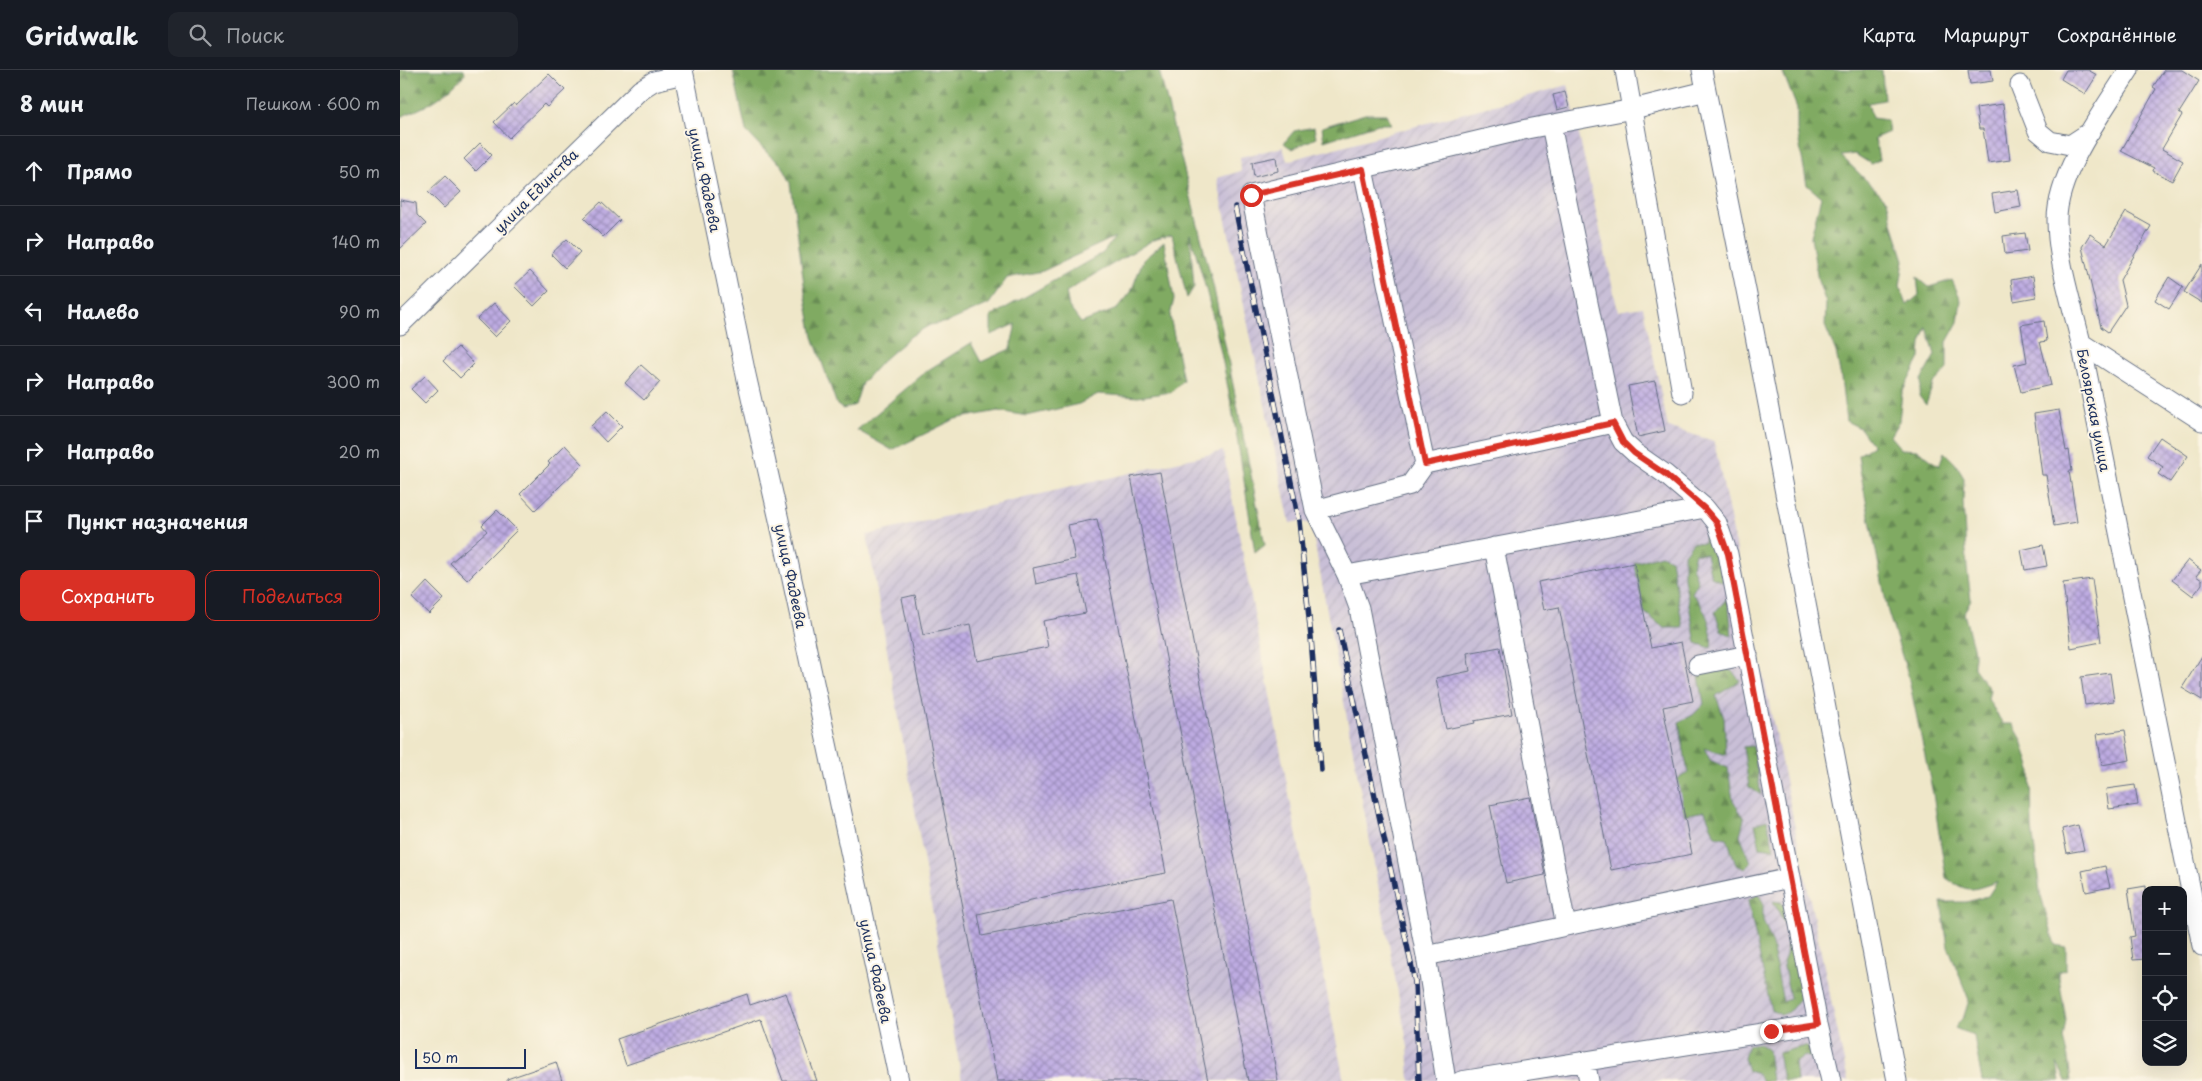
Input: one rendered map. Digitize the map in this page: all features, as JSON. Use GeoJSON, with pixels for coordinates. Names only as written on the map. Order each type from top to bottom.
{"type":"FeatureCollection","features":[{"type":"Feature","properties":{"kind":"street"},"geometry":{"type":"LineString","coordinates":[[1625,70],[1682,394]]}},
{"type":"Feature","properties":{"kind":"street"},"geometry":{"type":"LineString","coordinates":[[1702,70],[1752,320],[1897,1081]]}},
{"type":"Feature","properties":{"kind":"street","name":"Белоярская улица"},"geometry":{"type":"LineString","coordinates":[[2129,70],[2091,131],[2070,172],[2060,196],[2057,220],[2063,262],[2081,343],[2202,946]]}},
{"type":"Feature","properties":{"kind":"street","name":"улица Единства"},"geometry":{"type":"LineString","coordinates":[[400,325],[640,90],[654,82],[683,72]]}},
{"type":"Feature","properties":{"kind":"street","name":"улица Фадеева"},"geometry":{"type":"LineString","coordinates":[[683,72],[746,375],[788,561],[899,1081]]}},
{"type":"Feature","properties":{"kind":"street"},"geometry":{"type":"LineString","coordinates":[[2020,85],[2038,131],[2050,141],[2070,144],[2091,131]]}},
{"type":"Feature","properties":{"kind":"street"},"geometry":{"type":"LineString","coordinates":[[1446,1081],[1426,956],[1359,608],[1347,575],[1315,510],[1251,195],[1706,91]]}},
{"type":"Feature","properties":{"kind":"street"},"geometry":{"type":"LineString","coordinates":[[1551,125],[1613,423],[1623,442],[1634,453],[1665,474],[1704,508],[1717,523],[1728,554],[1818,1024],[1831,1081]]}},
{"type":"Feature","properties":{"kind":"street"},"geometry":{"type":"LineString","coordinates":[[1363,169],[1425,464]]}},
{"type":"Feature","properties":{"kind":"street"},"geometry":{"type":"LineString","coordinates":[[2081,343],[2202,421]]}},
{"type":"Feature","properties":{"kind":"street"},"geometry":{"type":"LineString","coordinates":[[1315,510],[1410,485],[1425,464],[1613,423]]}},
{"type":"Feature","properties":{"kind":"street"},"geometry":{"type":"LineString","coordinates":[[1347,575],[1704,508]]}},
{"type":"Feature","properties":{"kind":"street"},"geometry":{"type":"LineString","coordinates":[[1494,547],[1566,926]]}},
{"type":"Feature","properties":{"kind":"street"},"geometry":{"type":"LineString","coordinates":[[1698,665],[1748,656]]}},
{"type":"Feature","properties":{"kind":"street"},"geometry":{"type":"LineString","coordinates":[[1426,956],[1790,878]]}},
{"type":"Feature","properties":{"kind":"street"},"geometry":{"type":"LineString","coordinates":[[1461,1081],[1818,1024]]}},
{"type":"Feature","properties":{"kind":"street"},"geometry":{"type":"LineString","coordinates":[[1585,1061],[1589,1081]]}},
{"type":"Feature","properties":{"kind":"shaded area"},"geometry":{"type":"Polygon","coordinates":[[[1568,85],[1618,311],[1643,307],[1668,427],[1714,441],[1848,1081],[1410,1081],[1408,1047],[1311,524],[1299,521],[1290,523],[1217,178],[1241,171],[1240,157],[1283,147],[1287,161],[1568,85]]]}},
{"type":"Feature","properties":{"kind":"shaded area"},"geometry":{"type":"Polygon","coordinates":[[[1223,451],[1344,1081],[962,1081],[867,535],[1223,451]]]}},
{"type":"Feature","properties":{"kind":"green space"},"geometry":{"type":"Polygon","coordinates":[[[400,70],[464,70],[465,74],[436,100],[400,117],[400,70]]]}},
{"type":"Feature","properties":{"kind":"green space"},"geometry":{"type":"Polygon","coordinates":[[[733,70],[1159,70],[1214,289],[1265,545],[1255,553],[1221,352],[1202,273],[1190,234],[1194,287],[1187,298],[1172,235],[1153,240],[1066,292],[1069,307],[1081,323],[1117,309],[1131,292],[1143,260],[1164,242],[1174,299],[1170,316],[1183,380],[1171,392],[1138,397],[1098,394],[1079,404],[1027,416],[998,411],[955,419],[892,450],[857,430],[928,370],[971,343],[981,362],[1010,349],[1016,324],[991,335],[991,316],[1103,253],[1115,237],[1043,271],[1007,278],[989,304],[948,322],[930,325],[911,336],[883,360],[862,383],[855,405],[843,409],[837,405],[813,337],[805,292],[791,183],[782,165],[769,155],[746,131],[733,70]]]}},
{"type":"Feature","properties":{"kind":"green space"},"geometry":{"type":"Polygon","coordinates":[[[1782,70],[1882,70],[1884,100],[1868,103],[1872,118],[1887,120],[1889,132],[1875,138],[1879,160],[1871,164],[1855,154],[1841,156],[1887,200],[1904,260],[1900,286],[1907,305],[1919,295],[1917,277],[1929,287],[1952,280],[1961,300],[1958,322],[1947,342],[1947,369],[1933,384],[1926,405],[1919,396],[1921,380],[1935,355],[1927,327],[1921,343],[1920,358],[1902,393],[1899,421],[1890,436],[1901,449],[1918,450],[1939,466],[1944,452],[1955,463],[1964,478],[1963,502],[1971,599],[1964,613],[1974,651],[1974,668],[1990,690],[1988,699],[2003,724],[2013,724],[2022,740],[2031,770],[2032,828],[2040,892],[2055,945],[2066,947],[2066,969],[2058,972],[2066,1020],[2063,1039],[2071,1081],[2066,1081],[2057,1063],[2060,1081],[1982,1081],[1974,1036],[1955,1028],[1964,1016],[1969,1000],[1948,947],[1941,902],[1966,902],[1988,896],[1997,882],[1971,889],[1960,886],[1946,878],[1933,794],[1908,675],[1888,612],[1860,470],[1858,455],[1873,446],[1860,428],[1846,421],[1841,378],[1836,352],[1825,326],[1826,303],[1818,281],[1811,237],[1821,197],[1807,185],[1797,131],[1797,108],[1782,70]]]}},
{"type":"Feature","properties":{"kind":"green space"},"geometry":{"type":"Polygon","coordinates":[[[1365,114],[1386,114],[1391,124],[1378,124],[1324,141],[1322,127],[1365,114]]]}},
{"type":"Feature","properties":{"kind":"green space"},"geometry":{"type":"Polygon","coordinates":[[[1314,127],[1316,138],[1292,149],[1284,143],[1294,131],[1314,127]]]}},
{"type":"Feature","properties":{"kind":"green space"},"geometry":{"type":"Polygon","coordinates":[[[1705,530],[1716,547],[1723,582],[1711,577],[1706,554],[1695,553],[1692,566],[1698,582],[1692,593],[1708,619],[1712,641],[1711,648],[1696,643],[1684,578],[1684,554],[1693,542],[1704,543],[1705,530]]]}},
{"type":"Feature","properties":{"kind":"green space"},"geometry":{"type":"Polygon","coordinates":[[[1661,555],[1671,559],[1683,628],[1664,628],[1644,612],[1634,563],[1661,555]]]}},
{"type":"Feature","properties":{"kind":"green space"},"geometry":{"type":"Polygon","coordinates":[[[1728,597],[1732,636],[1721,630],[1715,612],[1728,597]]]}},
{"type":"Feature","properties":{"kind":"green space"},"geometry":{"type":"Polygon","coordinates":[[[1712,662],[1733,672],[1740,681],[1716,696],[1724,718],[1726,755],[1704,748],[1710,760],[1728,768],[1733,800],[1744,819],[1740,835],[1751,862],[1746,869],[1736,865],[1727,838],[1715,836],[1705,811],[1684,815],[1677,779],[1688,773],[1679,722],[1693,715],[1704,704],[1699,676],[1712,662]]]}},
{"type":"Feature","properties":{"kind":"green space"},"geometry":{"type":"Polygon","coordinates":[[[1753,746],[1761,795],[1749,787],[1743,747],[1753,746]]]}},
{"type":"Feature","properties":{"kind":"green space"},"geometry":{"type":"Polygon","coordinates":[[[1767,820],[1774,849],[1760,847],[1755,824],[1767,820]]]}},
{"type":"Feature","properties":{"kind":"green space"},"geometry":{"type":"Polygon","coordinates":[[[1758,894],[1763,902],[1763,920],[1771,940],[1783,1002],[1790,998],[1783,962],[1786,955],[1788,930],[1773,901],[1781,902],[1790,913],[1804,984],[1802,996],[1789,1012],[1781,1015],[1771,1010],[1748,901],[1758,894]]]}},
{"type":"Feature","properties":{"kind":"green space"},"geometry":{"type":"Polygon","coordinates":[[[1758,1043],[1768,1050],[1772,1081],[1762,1081],[1758,1074],[1748,1071],[1744,1058],[1748,1045],[1758,1043]]]}},
{"type":"Feature","properties":{"kind":"green space"},"geometry":{"type":"Polygon","coordinates":[[[1805,1046],[1816,1052],[1824,1073],[1817,1071],[1814,1058],[1805,1056],[1795,1063],[1797,1081],[1783,1081],[1778,1053],[1805,1046]]]}},
{"type":"Feature","properties":{"kind":"building"},"geometry":{"type":"Polygon","coordinates":[[[1968,70],[1991,70],[1993,81],[1970,84],[1968,70]]]}},
{"type":"Feature","properties":{"kind":"building"},"geometry":{"type":"Polygon","coordinates":[[[2066,70],[2088,70],[2097,75],[2085,94],[2061,79],[2066,70]]]}},
{"type":"Feature","properties":{"kind":"building"},"geometry":{"type":"Polygon","coordinates":[[[2164,70],[2182,70],[2199,81],[2179,113],[2182,115],[2162,149],[2183,161],[2172,181],[2153,171],[2154,168],[2121,151],[2156,89],[2153,87],[2164,70]]]}},
{"type":"Feature","properties":{"kind":"building"},"geometry":{"type":"Polygon","coordinates":[[[549,74],[565,90],[547,107],[544,104],[509,138],[494,122],[514,103],[516,106],[549,74]]]}},
{"type":"Feature","properties":{"kind":"building"},"geometry":{"type":"Polygon","coordinates":[[[1565,92],[1569,107],[1557,110],[1553,95],[1565,92]]]}},
{"type":"Feature","properties":{"kind":"building"},"geometry":{"type":"Polygon","coordinates":[[[2003,104],[2010,160],[1988,163],[1983,129],[1979,129],[1976,108],[2003,104]]]}},
{"type":"Feature","properties":{"kind":"building"},"geometry":{"type":"Polygon","coordinates":[[[480,143],[492,155],[476,171],[464,159],[480,143]]]}},
{"type":"Feature","properties":{"kind":"building"},"geometry":{"type":"Polygon","coordinates":[[[1276,157],[1278,171],[1254,177],[1252,162],[1276,157]]]}},
{"type":"Feature","properties":{"kind":"building"},"geometry":{"type":"Polygon","coordinates":[[[445,176],[461,192],[444,208],[428,192],[445,176]]]}},
{"type":"Feature","properties":{"kind":"building"},"geometry":{"type":"Polygon","coordinates":[[[2018,190],[2021,207],[1995,212],[1992,194],[2018,190]]]}},
{"type":"Feature","properties":{"kind":"building"},"geometry":{"type":"Polygon","coordinates":[[[400,200],[416,203],[417,215],[426,224],[400,249],[400,200]]]}},
{"type":"Feature","properties":{"kind":"building"},"geometry":{"type":"Polygon","coordinates":[[[601,202],[620,220],[603,237],[584,218],[601,202]]]}},
{"type":"Feature","properties":{"kind":"building"},"geometry":{"type":"Polygon","coordinates":[[[2126,212],[2151,226],[2120,280],[2126,305],[2108,332],[2101,327],[2082,247],[2090,234],[2106,245],[2126,212]]]}},
{"type":"Feature","properties":{"kind":"building"},"geometry":{"type":"Polygon","coordinates":[[[2025,233],[2028,251],[2005,254],[2003,236],[2025,233]]]}},
{"type":"Feature","properties":{"kind":"building"},"geometry":{"type":"Polygon","coordinates":[[[567,239],[580,252],[565,268],[551,254],[567,239]]]}},
{"type":"Feature","properties":{"kind":"building"},"geometry":{"type":"Polygon","coordinates":[[[2202,264],[2202,303],[2184,292],[2202,264]]]}},
{"type":"Feature","properties":{"kind":"building"},"geometry":{"type":"Polygon","coordinates":[[[530,271],[549,291],[534,306],[514,286],[530,271]]]}},
{"type":"Feature","properties":{"kind":"building"},"geometry":{"type":"Polygon","coordinates":[[[2033,276],[2036,297],[2014,301],[2011,280],[2033,276]]]}},
{"type":"Feature","properties":{"kind":"building"},"geometry":{"type":"Polygon","coordinates":[[[2169,277],[2183,287],[2169,309],[2155,300],[2169,277]]]}},
{"type":"Feature","properties":{"kind":"building"},"geometry":{"type":"Polygon","coordinates":[[[494,303],[511,321],[495,337],[477,319],[494,303]]]}},
{"type":"Feature","properties":{"kind":"building"},"geometry":{"type":"Polygon","coordinates":[[[2044,321],[2047,341],[2040,342],[2051,385],[2021,392],[2014,365],[2027,362],[2021,325],[2044,321]]]}},
{"type":"Feature","properties":{"kind":"building"},"geometry":{"type":"Polygon","coordinates":[[[458,347],[474,364],[460,378],[443,361],[458,347]]]}},
{"type":"Feature","properties":{"kind":"building"},"geometry":{"type":"Polygon","coordinates":[[[641,365],[660,382],[644,400],[625,383],[641,365]]]}},
{"type":"Feature","properties":{"kind":"building"},"geometry":{"type":"Polygon","coordinates":[[[425,376],[438,390],[425,403],[411,389],[425,376]]]}},
{"type":"Feature","properties":{"kind":"building"},"geometry":{"type":"Polygon","coordinates":[[[1655,381],[1665,431],[1638,437],[1628,386],[1655,381]]]}},
{"type":"Feature","properties":{"kind":"building"},"geometry":{"type":"Polygon","coordinates":[[[2059,410],[2066,451],[2069,450],[2072,471],[2069,471],[2077,522],[2054,526],[2046,475],[2042,475],[2034,414],[2059,410]]]}},
{"type":"Feature","properties":{"kind":"building"},"geometry":{"type":"Polygon","coordinates":[[[607,411],[622,426],[606,442],[591,426],[607,411]]]}},
{"type":"Feature","properties":{"kind":"building"},"geometry":{"type":"Polygon","coordinates":[[[2160,437],[2188,456],[2170,482],[2158,474],[2163,467],[2147,456],[2160,437]]]}},
{"type":"Feature","properties":{"kind":"building"},"geometry":{"type":"Polygon","coordinates":[[[565,445],[583,464],[535,510],[520,494],[550,464],[548,462],[565,445]]]}},
{"type":"Feature","properties":{"kind":"building"},"geometry":{"type":"Polygon","coordinates":[[[1160,472],[1278,1081],[1248,1081],[1131,477],[1160,472]]]}},
{"type":"Feature","properties":{"kind":"building"},"geometry":{"type":"Polygon","coordinates":[[[497,510],[517,530],[467,580],[450,563],[487,531],[482,525],[497,510]]]}},
{"type":"Feature","properties":{"kind":"building"},"geometry":{"type":"Polygon","coordinates":[[[1097,519],[1166,873],[1074,890],[978,914],[982,936],[1171,899],[1208,1081],[997,1081],[902,598],[915,595],[923,635],[970,625],[977,661],[1048,647],[1043,621],[1086,613],[1078,575],[1036,584],[1033,568],[1075,559],[1068,525],[1097,519]]]}},
{"type":"Feature","properties":{"kind":"building"},"geometry":{"type":"Polygon","coordinates":[[[2043,545],[2047,566],[2025,570],[2021,550],[2043,545]]]}},
{"type":"Feature","properties":{"kind":"building"},"geometry":{"type":"Polygon","coordinates":[[[2188,560],[2201,570],[2196,576],[2202,580],[2202,584],[2193,596],[2172,580],[2188,560]]]}},
{"type":"Feature","properties":{"kind":"building"},"geometry":{"type":"Polygon","coordinates":[[[1634,563],[1651,648],[1681,642],[1693,701],[1663,707],[1692,854],[1611,870],[1559,607],[1544,610],[1538,582],[1634,563]]]}},
{"type":"Feature","properties":{"kind":"building"},"geometry":{"type":"Polygon","coordinates":[[[2092,579],[2101,642],[2071,648],[2063,583],[2092,579]]]}},
{"type":"Feature","properties":{"kind":"building"},"geometry":{"type":"Polygon","coordinates":[[[427,582],[444,599],[429,614],[412,598],[427,582]]]}},
{"type":"Feature","properties":{"kind":"building"},"geometry":{"type":"Polygon","coordinates":[[[1500,647],[1512,714],[1474,721],[1475,723],[1446,729],[1436,678],[1470,671],[1467,653],[1500,647]]]}},
{"type":"Feature","properties":{"kind":"building"},"geometry":{"type":"Polygon","coordinates":[[[2202,656],[2202,700],[2182,688],[2202,656]]]}},
{"type":"Feature","properties":{"kind":"building"},"geometry":{"type":"Polygon","coordinates":[[[2110,673],[2114,701],[2085,705],[2081,677],[2110,673]]]}},
{"type":"Feature","properties":{"kind":"building"},"geometry":{"type":"Polygon","coordinates":[[[2125,730],[2130,760],[2102,765],[2097,734],[2125,730]]]}},
{"type":"Feature","properties":{"kind":"building"},"geometry":{"type":"Polygon","coordinates":[[[2135,785],[2138,805],[2109,809],[2106,789],[2135,785]]]}},
{"type":"Feature","properties":{"kind":"building"},"geometry":{"type":"Polygon","coordinates":[[[1530,797],[1545,875],[1506,883],[1490,805],[1530,797]]]}},
{"type":"Feature","properties":{"kind":"building"},"geometry":{"type":"Polygon","coordinates":[[[2078,825],[2084,850],[2067,853],[2062,829],[2078,825]]]}},
{"type":"Feature","properties":{"kind":"building"},"geometry":{"type":"Polygon","coordinates":[[[2105,866],[2110,887],[2086,892],[2082,871],[2105,866]]]}},
{"type":"Feature","properties":{"kind":"building"},"geometry":{"type":"Polygon","coordinates":[[[2142,887],[2142,959],[2133,960],[2130,937],[2135,936],[2128,889],[2142,887]]]}},
{"type":"Feature","properties":{"kind":"building"},"geometry":{"type":"Polygon","coordinates":[[[786,993],[817,1081],[783,1081],[761,1019],[626,1065],[617,1039],[747,994],[750,1005],[786,993]]]}},
{"type":"Feature","properties":{"kind":"building"},"geometry":{"type":"Polygon","coordinates":[[[556,1062],[562,1081],[507,1081],[507,1079],[556,1062]]]}},
{"type":"Feature","properties":{"kind":"railway"},"geometry":{"type":"LineString","coordinates":[[1235,207],[1299,521],[1311,637],[1321,770]]}},
{"type":"Feature","properties":{"kind":"railway"},"geometry":{"type":"LineString","coordinates":[[1339,630],[1415,982],[1419,1081]]}},
{"type":"Feature","properties":{"kind":"route"},"geometry":{"type":"LineString","coordinates":[[1251,195],[1363,169],[1425,464],[1613,423],[1623,442],[1634,453],[1665,474],[1704,508],[1717,523],[1728,554],[1818,1024],[1771,1031]]}}]}
